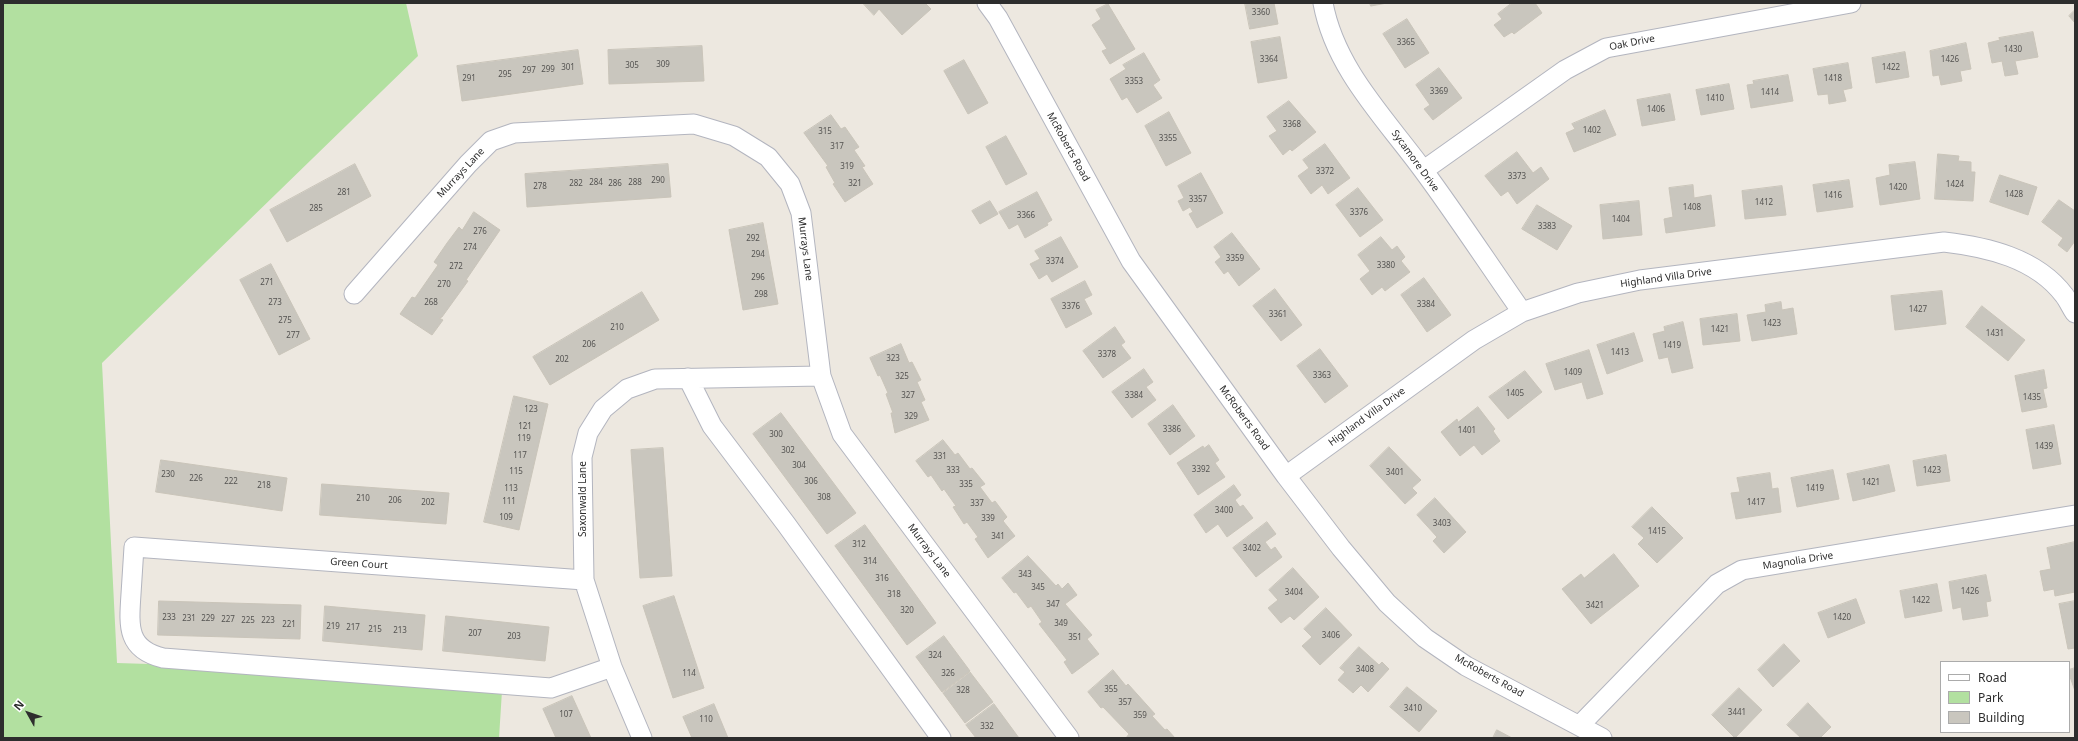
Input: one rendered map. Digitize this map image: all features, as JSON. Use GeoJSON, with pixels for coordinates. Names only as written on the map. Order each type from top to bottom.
{"type":"FeatureCollection","features":[{"type":"Feature","properties":{"kind":"street","name":"McRoberts Road"},"geometry":{"type":"LineString","coordinates":[[987,3],[998,18],[1131,261],[1286,476],[1341,548],[1387,603],[1425,638],[1466,666],[1602,738]]}},
{"type":"Feature","properties":{"kind":"street","name":"Sycamore Drive"},"geometry":{"type":"LineString","coordinates":[[1323,3],[1326,22],[1341,59],[1363,91],[1424,170],[1522,312]]}},
{"type":"Feature","properties":{"kind":"street","name":"Oak Drive"},"geometry":{"type":"LineString","coordinates":[[1424,170],[1565,70],[1606,48],[1851,3]]}},
{"type":"Feature","properties":{"kind":"street","name":"Murrays Lane"},"geometry":{"type":"LineString","coordinates":[[354,294],[468,164],[491,141],[514,133],[694,124],[734,136],[768,156],[790,184],[801,213],[821,376],[842,434],[1069,738]]}},
{"type":"Feature","properties":{"kind":"street","name":"Highland Villa Drive"},"geometry":{"type":"LineString","coordinates":[[1286,476],[1474,340],[1522,312],[1578,293],[1640,280],[1944,242],[1969,245],[2001,253],[2039,271],[2064,294],[2075,314]]}},
{"type":"Feature","properties":{"kind":"street","name":"Saxonwald Lane"},"geometry":{"type":"LineString","coordinates":[[642,738],[612,667],[584,580],[582,457],[588,433],[603,409],[627,388],[655,378],[821,376]]}},
{"type":"Feature","properties":{"kind":"street"},"geometry":{"type":"LineString","coordinates":[[688,378],[712,426],[786,524],[941,738]]}},
{"type":"Feature","properties":{"kind":"street","name":"Magnolia Drive"},"geometry":{"type":"LineString","coordinates":[[1580,725],[1717,584],[1742,570],[2075,515]]}},
{"type":"Feature","properties":{"kind":"street","name":"Green Court"},"geometry":{"type":"LineString","coordinates":[[584,580],[134,547],[130,627],[139,647],[149,655],[156,657],[551,688],[612,667]]}},
{"type":"Feature","properties":{"kind":"green space"},"geometry":{"type":"Polygon","coordinates":[[[3,3],[406,3],[418,56],[102,363],[117,663],[503,675],[499,738],[3,738],[3,3]]]}},
{"type":"Feature","properties":{"kind":"building"},"geometry":{"type":"Polygon","coordinates":[[[863,3],[925,3],[931,9],[902,35],[879,9],[874,15],[863,3]]]}},
{"type":"Feature","properties":{"kind":"building"},"geometry":{"type":"Polygon","coordinates":[[[1245,3],[1274,3],[1278,24],[1250,29],[1245,3]]]}},
{"type":"Feature","properties":{"kind":"building"},"geometry":{"type":"Polygon","coordinates":[[[1370,3],[1387,3],[1371,6],[1370,3]]]}},
{"type":"Feature","properties":{"kind":"building"},"geometry":{"type":"Polygon","coordinates":[[[1512,3],[1535,3],[1542,13],[1514,34],[1512,32],[1504,37],[1494,25],[1502,19],[1498,14],[1512,3]]]}},
{"type":"Feature","properties":{"kind":"building"},"geometry":{"type":"Polygon","coordinates":[[[1108,4],[1135,49],[1110,64],[1102,51],[1107,49],[1092,25],[1101,19],[1096,10],[1108,4]]]}},
{"type":"Feature","properties":{"kind":"building"},"geometry":{"type":"Polygon","coordinates":[[[2075,10],[2075,23],[2069,16],[2075,10]]]}},
{"type":"Feature","properties":{"kind":"building"},"geometry":{"type":"Polygon","coordinates":[[[1407,19],[1429,53],[1405,68],[1383,34],[1407,19]]]}},
{"type":"Feature","properties":{"kind":"building"},"geometry":{"type":"Polygon","coordinates":[[[2033,32],[2038,57],[2015,61],[2018,74],[2005,76],[2002,61],[1992,63],[1988,43],[2000,40],[1999,38],[2033,32]]]}},
{"type":"Feature","properties":{"kind":"building"},"geometry":{"type":"Polygon","coordinates":[[[1280,37],[1287,78],[1258,83],[1251,42],[1280,37]]]}},
{"type":"Feature","properties":{"kind":"building"},"geometry":{"type":"Polygon","coordinates":[[[1966,43],[1971,69],[1960,71],[1962,81],[1941,85],[1939,75],[1933,76],[1930,51],[1966,43]]]}},
{"type":"Feature","properties":{"kind":"building"},"geometry":{"type":"Polygon","coordinates":[[[702,46],[704,81],[609,84],[608,50],[702,46]]]}},
{"type":"Feature","properties":{"kind":"building"},"geometry":{"type":"Polygon","coordinates":[[[578,50],[583,84],[462,101],[457,66],[578,50]]]}},
{"type":"Feature","properties":{"kind":"building"},"geometry":{"type":"Polygon","coordinates":[[[1905,52],[1909,77],[1876,83],[1872,58],[1905,52]]]}},
{"type":"Feature","properties":{"kind":"building"},"geometry":{"type":"Polygon","coordinates":[[[1144,53],[1160,80],[1153,85],[1162,98],[1137,113],[1127,97],[1122,100],[1110,79],[1126,69],[1123,65],[1144,53]]]}},
{"type":"Feature","properties":{"kind":"building"},"geometry":{"type":"Polygon","coordinates":[[[964,60],[988,103],[968,114],[944,71],[964,60]]]}},
{"type":"Feature","properties":{"kind":"building"},"geometry":{"type":"Polygon","coordinates":[[[1848,63],[1852,88],[1843,90],[1846,101],[1829,104],[1828,94],[1818,95],[1813,69],[1848,63]]]}},
{"type":"Feature","properties":{"kind":"building"},"geometry":{"type":"Polygon","coordinates":[[[1439,68],[1462,98],[1433,120],[1424,109],[1430,105],[1416,85],[1439,68]]]}},
{"type":"Feature","properties":{"kind":"building"},"geometry":{"type":"Polygon","coordinates":[[[1788,75],[1793,101],[1751,108],[1747,85],[1754,84],[1753,81],[1788,75]]]}},
{"type":"Feature","properties":{"kind":"building"},"geometry":{"type":"Polygon","coordinates":[[[1729,84],[1734,109],[1701,115],[1696,90],[1729,84]]]}},
{"type":"Feature","properties":{"kind":"building"},"geometry":{"type":"Polygon","coordinates":[[[1670,94],[1675,120],[1642,126],[1637,100],[1670,94]]]}},
{"type":"Feature","properties":{"kind":"building"},"geometry":{"type":"Polygon","coordinates":[[[1289,101],[1316,132],[1292,151],[1290,149],[1283,155],[1269,136],[1277,131],[1267,117],[1289,101]]]}},
{"type":"Feature","properties":{"kind":"building"},"geometry":{"type":"Polygon","coordinates":[[[1605,110],[1616,135],[1574,152],[1566,133],[1575,129],[1572,124],[1605,110]]]}},
{"type":"Feature","properties":{"kind":"building"},"geometry":{"type":"Polygon","coordinates":[[[1169,112],[1191,153],[1166,166],[1145,126],[1169,112]]]}},
{"type":"Feature","properties":{"kind":"building"},"geometry":{"type":"Polygon","coordinates":[[[831,115],[841,129],[845,127],[859,147],[854,150],[865,166],[862,167],[873,184],[845,202],[833,184],[835,183],[826,167],[828,166],[804,133],[831,115]]]}},
{"type":"Feature","properties":{"kind":"building"},"geometry":{"type":"Polygon","coordinates":[[[1006,136],[1027,174],[1006,185],[986,147],[1006,136]]]}},
{"type":"Feature","properties":{"kind":"building"},"geometry":{"type":"Polygon","coordinates":[[[1325,144],[1350,178],[1328,194],[1322,185],[1311,194],[1298,176],[1309,168],[1303,160],[1325,144]]]}},
{"type":"Feature","properties":{"kind":"building"},"geometry":{"type":"Polygon","coordinates":[[[1517,152],[1533,173],[1541,167],[1549,179],[1517,204],[1508,191],[1501,196],[1485,176],[1517,152]]]}},
{"type":"Feature","properties":{"kind":"building"},"geometry":{"type":"Polygon","coordinates":[[[1938,154],[1959,156],[1958,161],[1971,162],[1971,172],[1975,172],[1973,201],[1935,199],[1938,154]]]}},
{"type":"Feature","properties":{"kind":"building"},"geometry":{"type":"Polygon","coordinates":[[[1915,162],[1920,199],[1880,205],[1876,178],[1890,175],[1889,165],[1915,162]]]}},
{"type":"Feature","properties":{"kind":"building"},"geometry":{"type":"Polygon","coordinates":[[[355,164],[371,196],[287,242],[270,210],[355,164]]]}},
{"type":"Feature","properties":{"kind":"building"},"geometry":{"type":"Polygon","coordinates":[[[668,164],[671,197],[527,207],[525,174],[668,164]]]}},
{"type":"Feature","properties":{"kind":"building"},"geometry":{"type":"Polygon","coordinates":[[[1201,173],[1223,213],[1197,228],[1189,214],[1193,212],[1190,207],[1183,211],[1178,201],[1184,198],[1178,186],[1201,173]]]}},
{"type":"Feature","properties":{"kind":"building"},"geometry":{"type":"Polygon","coordinates":[[[2000,175],[2037,187],[2028,215],[1990,202],[2000,175]]]}},
{"type":"Feature","properties":{"kind":"building"},"geometry":{"type":"Polygon","coordinates":[[[1849,180],[1853,207],[1817,212],[1813,185],[1849,180]]]}},
{"type":"Feature","properties":{"kind":"building"},"geometry":{"type":"Polygon","coordinates":[[[1693,185],[1694,198],[1711,195],[1715,226],[1666,233],[1664,219],[1673,217],[1669,188],[1693,185]]]}},
{"type":"Feature","properties":{"kind":"building"},"geometry":{"type":"Polygon","coordinates":[[[1782,186],[1786,215],[1745,219],[1742,191],[1782,186]]]}},
{"type":"Feature","properties":{"kind":"building"},"geometry":{"type":"Polygon","coordinates":[[[1358,188],[1383,220],[1360,237],[1336,205],[1358,188]]]}},
{"type":"Feature","properties":{"kind":"building"},"geometry":{"type":"Polygon","coordinates":[[[1037,192],[1052,220],[1047,223],[1048,225],[1025,238],[1018,224],[1009,229],[999,212],[1037,192]]]}},
{"type":"Feature","properties":{"kind":"building"},"geometry":{"type":"Polygon","coordinates":[[[2059,200],[2075,211],[2075,241],[2067,252],[2058,245],[2063,238],[2042,222],[2059,200]]]}},
{"type":"Feature","properties":{"kind":"building"},"geometry":{"type":"Polygon","coordinates":[[[990,201],[998,214],[980,224],[972,211],[990,201]]]}},
{"type":"Feature","properties":{"kind":"building"},"geometry":{"type":"Polygon","coordinates":[[[1639,201],[1642,235],[1603,239],[1600,205],[1639,201]]]}},
{"type":"Feature","properties":{"kind":"building"},"geometry":{"type":"Polygon","coordinates":[[[1537,205],[1572,226],[1557,250],[1522,229],[1537,205]]]}},
{"type":"Feature","properties":{"kind":"building"},"geometry":{"type":"Polygon","coordinates":[[[474,212],[500,230],[466,280],[468,281],[442,317],[439,318],[443,320],[432,335],[400,314],[412,297],[415,298],[438,265],[434,262],[447,243],[459,227],[462,230],[474,212]]]}},
{"type":"Feature","properties":{"kind":"building"},"geometry":{"type":"Polygon","coordinates":[[[763,223],[778,304],[743,310],[729,230],[763,223]]]}},
{"type":"Feature","properties":{"kind":"building"},"geometry":{"type":"Polygon","coordinates":[[[1232,233],[1260,269],[1239,286],[1228,271],[1224,274],[1215,262],[1221,257],[1214,247],[1232,233]]]}},
{"type":"Feature","properties":{"kind":"building"},"geometry":{"type":"Polygon","coordinates":[[[1061,237],[1078,267],[1052,282],[1047,274],[1039,279],[1030,264],[1040,259],[1035,251],[1061,237]]]}},
{"type":"Feature","properties":{"kind":"building"},"geometry":{"type":"Polygon","coordinates":[[[1381,237],[1392,250],[1397,246],[1405,257],[1401,261],[1410,272],[1385,291],[1382,287],[1372,295],[1360,279],[1370,271],[1358,255],[1381,237]]]}},
{"type":"Feature","properties":{"kind":"building"},"geometry":{"type":"Polygon","coordinates":[[[271,264],[310,339],[279,355],[240,280],[271,264]]]}},
{"type":"Feature","properties":{"kind":"building"},"geometry":{"type":"Polygon","coordinates":[[[1424,278],[1451,315],[1427,332],[1401,295],[1424,278]]]}},
{"type":"Feature","properties":{"kind":"building"},"geometry":{"type":"Polygon","coordinates":[[[1085,281],[1092,295],[1084,299],[1092,314],[1066,328],[1051,299],[1085,281]]]}},
{"type":"Feature","properties":{"kind":"building"},"geometry":{"type":"Polygon","coordinates":[[[1275,289],[1302,325],[1281,341],[1253,306],[1275,289]]]}},
{"type":"Feature","properties":{"kind":"building"},"geometry":{"type":"Polygon","coordinates":[[[1942,291],[1946,324],[1895,330],[1891,296],[1942,291]]]}},
{"type":"Feature","properties":{"kind":"building"},"geometry":{"type":"Polygon","coordinates":[[[642,292],[659,320],[550,385],[533,357],[642,292]]]}},
{"type":"Feature","properties":{"kind":"building"},"geometry":{"type":"Polygon","coordinates":[[[1781,302],[1782,310],[1793,308],[1797,334],[1752,341],[1747,315],[1766,312],[1765,305],[1781,302]]]}},
{"type":"Feature","properties":{"kind":"building"},"geometry":{"type":"Polygon","coordinates":[[[1982,306],[2025,340],[2008,361],[1966,327],[1982,306]]]}},
{"type":"Feature","properties":{"kind":"building"},"geometry":{"type":"Polygon","coordinates":[[[1737,314],[1740,341],[1703,345],[1700,319],[1737,314]]]}},
{"type":"Feature","properties":{"kind":"building"},"geometry":{"type":"Polygon","coordinates":[[[1683,322],[1693,368],[1672,373],[1668,357],[1659,359],[1653,334],[1665,331],[1664,327],[1683,322]]]}},
{"type":"Feature","properties":{"kind":"building"},"geometry":{"type":"Polygon","coordinates":[[[1115,327],[1125,342],[1121,345],[1131,358],[1103,378],[1083,351],[1115,327]]]}},
{"type":"Feature","properties":{"kind":"building"},"geometry":{"type":"Polygon","coordinates":[[[1634,333],[1643,361],[1607,374],[1597,345],[1634,333]]]}},
{"type":"Feature","properties":{"kind":"building"},"geometry":{"type":"Polygon","coordinates":[[[901,344],[909,363],[912,362],[921,380],[917,382],[925,400],[921,402],[929,420],[895,433],[891,413],[893,413],[886,394],[888,393],[870,358],[901,344]]]}},
{"type":"Feature","properties":{"kind":"building"},"geometry":{"type":"Polygon","coordinates":[[[1320,349],[1348,386],[1325,403],[1297,366],[1320,349]]]}},
{"type":"Feature","properties":{"kind":"building"},"geometry":{"type":"Polygon","coordinates":[[[1589,350],[1603,394],[1587,399],[1582,382],[1555,390],[1546,364],[1589,350]]]}},
{"type":"Feature","properties":{"kind":"building"},"geometry":{"type":"Polygon","coordinates":[[[1144,369],[1153,382],[1146,387],[1156,400],[1132,418],[1112,392],[1144,369]]]}},
{"type":"Feature","properties":{"kind":"building"},"geometry":{"type":"Polygon","coordinates":[[[2044,370],[2047,388],[2043,389],[2047,407],[2022,412],[2015,376],[2044,370]]]}},
{"type":"Feature","properties":{"kind":"building"},"geometry":{"type":"Polygon","coordinates":[[[1525,371],[1542,392],[1508,419],[1489,397],[1525,371]]]}},
{"type":"Feature","properties":{"kind":"building"},"geometry":{"type":"Polygon","coordinates":[[[514,396],[548,404],[519,530],[484,522],[514,396]]]}},
{"type":"Feature","properties":{"kind":"building"},"geometry":{"type":"Polygon","coordinates":[[[1173,405],[1195,436],[1170,455],[1148,424],[1173,405]]]}},
{"type":"Feature","properties":{"kind":"building"},"geometry":{"type":"Polygon","coordinates":[[[1478,407],[1495,429],[1493,431],[1500,441],[1482,455],[1474,445],[1460,456],[1441,432],[1457,419],[1458,422],[1478,407]]]}},
{"type":"Feature","properties":{"kind":"building"},"geometry":{"type":"Polygon","coordinates":[[[781,413],[856,513],[827,534],[753,434],[781,413]]]}},
{"type":"Feature","properties":{"kind":"building"},"geometry":{"type":"Polygon","coordinates":[[[2054,425],[2061,464],[2033,469],[2026,430],[2054,425]]]}},
{"type":"Feature","properties":{"kind":"building"},"geometry":{"type":"Polygon","coordinates":[[[943,440],[955,455],[958,453],[970,469],[972,468],[985,484],[980,487],[992,503],[995,501],[1007,517],[1003,521],[1015,536],[988,558],[975,539],[978,537],[967,522],[964,524],[953,507],[956,506],[944,489],[942,491],[931,475],[928,477],[916,461],[943,440]]]}},
{"type":"Feature","properties":{"kind":"building"},"geometry":{"type":"Polygon","coordinates":[[[1209,445],[1219,460],[1215,463],[1225,477],[1198,495],[1177,463],[1203,446],[1204,448],[1209,445]]]}},
{"type":"Feature","properties":{"kind":"building"},"geometry":{"type":"Polygon","coordinates":[[[1389,447],[1421,480],[1412,488],[1417,493],[1405,504],[1370,466],[1389,447]]]}},
{"type":"Feature","properties":{"kind":"building"},"geometry":{"type":"Polygon","coordinates":[[[663,448],[672,576],[640,578],[631,450],[663,448]]]}},
{"type":"Feature","properties":{"kind":"building"},"geometry":{"type":"Polygon","coordinates":[[[1946,455],[1950,481],[1917,486],[1913,461],[1946,455]]]}},
{"type":"Feature","properties":{"kind":"building"},"geometry":{"type":"Polygon","coordinates":[[[161,460],[287,478],[282,511],[156,492],[161,460]]]}},
{"type":"Feature","properties":{"kind":"building"},"geometry":{"type":"Polygon","coordinates":[[[1889,465],[1895,491],[1853,501],[1847,474],[1889,465]]]}},
{"type":"Feature","properties":{"kind":"building"},"geometry":{"type":"Polygon","coordinates":[[[1833,470],[1839,499],[1797,507],[1791,478],[1833,470]]]}},
{"type":"Feature","properties":{"kind":"building"},"geometry":{"type":"Polygon","coordinates":[[[1770,473],[1772,489],[1778,488],[1781,512],[1736,519],[1731,493],[1740,492],[1737,478],[1770,473]]]}},
{"type":"Feature","properties":{"kind":"building"},"geometry":{"type":"Polygon","coordinates":[[[322,484],[449,493],[446,524],[320,515],[322,484]]]}},
{"type":"Feature","properties":{"kind":"building"},"geometry":{"type":"Polygon","coordinates":[[[1234,485],[1241,495],[1235,500],[1240,507],[1243,505],[1253,518],[1227,537],[1218,524],[1206,533],[1194,515],[1234,485]]]}},
{"type":"Feature","properties":{"kind":"building"},"geometry":{"type":"Polygon","coordinates":[[[1435,498],[1466,532],[1444,553],[1433,541],[1437,537],[1417,515],[1435,498]]]}},
{"type":"Feature","properties":{"kind":"building"},"geometry":{"type":"Polygon","coordinates":[[[1652,507],[1683,538],[1657,563],[1638,544],[1644,538],[1632,527],[1652,507]]]}},
{"type":"Feature","properties":{"kind":"building"},"geometry":{"type":"Polygon","coordinates":[[[1267,522],[1276,534],[1265,542],[1271,550],[1275,547],[1282,557],[1256,577],[1233,548],[1267,522]]]}},
{"type":"Feature","properties":{"kind":"building"},"geometry":{"type":"Polygon","coordinates":[[[865,525],[936,623],[907,645],[835,546],[865,525]]]}},
{"type":"Feature","properties":{"kind":"building"},"geometry":{"type":"Polygon","coordinates":[[[2075,542],[2075,592],[2055,596],[2054,589],[2044,591],[2040,571],[2051,569],[2047,548],[2075,542]]]}},
{"type":"Feature","properties":{"kind":"building"},"geometry":{"type":"Polygon","coordinates":[[[1614,554],[1639,586],[1591,624],[1562,589],[1581,574],[1584,578],[1614,554]]]}},
{"type":"Feature","properties":{"kind":"building"},"geometry":{"type":"Polygon","coordinates":[[[1028,556],[1056,586],[1058,584],[1062,589],[1068,583],[1077,595],[1065,604],[1092,635],[1087,639],[1099,654],[1072,674],[1064,662],[1067,660],[1039,624],[1042,622],[1031,606],[1028,608],[1016,592],[1014,593],[1002,578],[1028,556]]]}},
{"type":"Feature","properties":{"kind":"building"},"geometry":{"type":"Polygon","coordinates":[[[1293,568],[1319,597],[1294,620],[1290,616],[1281,623],[1268,608],[1278,600],[1269,590],[1293,568]]]}},
{"type":"Feature","properties":{"kind":"building"},"geometry":{"type":"Polygon","coordinates":[[[1986,575],[1991,601],[1986,602],[1988,616],[1963,620],[1961,607],[1953,609],[1949,582],[1986,575]]]}},
{"type":"Feature","properties":{"kind":"building"},"geometry":{"type":"Polygon","coordinates":[[[1937,584],[1942,611],[1905,618],[1900,591],[1937,584]]]}},
{"type":"Feature","properties":{"kind":"building"},"geometry":{"type":"Polygon","coordinates":[[[674,596],[704,688],[673,698],[643,606],[674,596]]]}},
{"type":"Feature","properties":{"kind":"building"},"geometry":{"type":"Polygon","coordinates":[[[1856,599],[1865,623],[1828,638],[1818,613],[1856,599]]]}},
{"type":"Feature","properties":{"kind":"building"},"geometry":{"type":"Polygon","coordinates":[[[159,601],[301,605],[300,639],[158,635],[159,601]]]}},
{"type":"Feature","properties":{"kind":"building"},"geometry":{"type":"Polygon","coordinates":[[[2075,601],[2075,648],[2068,649],[2059,604],[2075,601]]]}},
{"type":"Feature","properties":{"kind":"building"},"geometry":{"type":"Polygon","coordinates":[[[325,606],[425,615],[422,650],[323,641],[325,606]]]}},
{"type":"Feature","properties":{"kind":"building"},"geometry":{"type":"Polygon","coordinates":[[[1326,608],[1352,635],[1320,665],[1302,646],[1312,637],[1304,629],[1326,608]]]}},
{"type":"Feature","properties":{"kind":"building"},"geometry":{"type":"Polygon","coordinates":[[[446,616],[549,627],[545,661],[443,651],[446,616]]]}},
{"type":"Feature","properties":{"kind":"building"},"geometry":{"type":"Polygon","coordinates":[[[944,636],[970,671],[942,692],[916,657],[944,636]]]}},
{"type":"Feature","properties":{"kind":"building"},"geometry":{"type":"Polygon","coordinates":[[[1784,644],[1800,661],[1773,687],[1758,670],[1784,644]]]}},
{"type":"Feature","properties":{"kind":"building"},"geometry":{"type":"Polygon","coordinates":[[[1359,647],[1379,665],[1382,662],[1389,669],[1368,692],[1361,685],[1353,693],[1338,680],[1345,672],[1340,668],[1359,647]]]}},
{"type":"Feature","properties":{"kind":"building"},"geometry":{"type":"Polygon","coordinates":[[[2075,668],[2075,691],[2070,677],[2070,670],[2075,668]]]}},
{"type":"Feature","properties":{"kind":"building"},"geometry":{"type":"Polygon","coordinates":[[[1113,670],[1126,686],[1128,684],[1155,714],[1152,716],[1175,738],[1126,738],[1129,734],[1103,707],[1101,708],[1088,692],[1113,670]]]}},
{"type":"Feature","properties":{"kind":"building"},"geometry":{"type":"Polygon","coordinates":[[[970,672],[993,702],[965,723],[943,693],[970,672]]]}},
{"type":"Feature","properties":{"kind":"building"},"geometry":{"type":"Polygon","coordinates":[[[1407,687],[1437,711],[1419,732],[1390,707],[1407,687]]]}},
{"type":"Feature","properties":{"kind":"building"},"geometry":{"type":"Polygon","coordinates":[[[1739,688],[1762,710],[1735,738],[1712,715],[1739,688]]]}},
{"type":"Feature","properties":{"kind":"building"},"geometry":{"type":"Polygon","coordinates":[[[572,696],[591,738],[556,738],[543,709],[572,696]]]}},
{"type":"Feature","properties":{"kind":"building"},"geometry":{"type":"Polygon","coordinates":[[[1808,703],[1831,727],[1820,738],[1801,738],[1787,725],[1808,703]]]}},
{"type":"Feature","properties":{"kind":"building"},"geometry":{"type":"Polygon","coordinates":[[[714,704],[728,738],[692,738],[683,717],[714,704]]]}},
{"type":"Feature","properties":{"kind":"building"},"geometry":{"type":"Polygon","coordinates":[[[994,704],[1019,738],[976,738],[966,725],[994,704]]]}},
{"type":"Feature","properties":{"kind":"building"},"geometry":{"type":"Polygon","coordinates":[[[1497,730],[1512,738],[1493,738],[1497,730]]]}}]}
